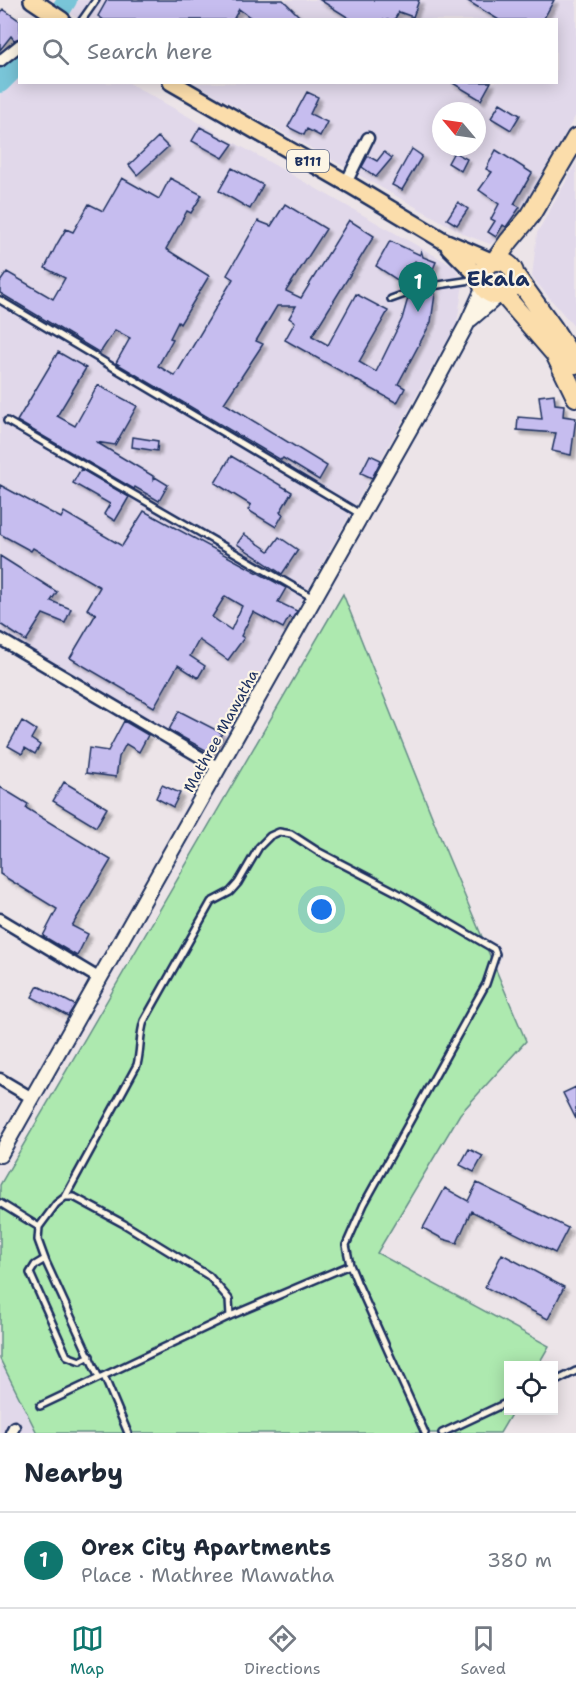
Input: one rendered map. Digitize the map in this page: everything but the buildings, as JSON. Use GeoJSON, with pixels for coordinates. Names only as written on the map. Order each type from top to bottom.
{"type":"FeatureCollection","features":[{"type":"Feature","properties":{"kind":"highway"},"geometry":{"type":"LineString","coordinates":[[492,289],[511,289],[504,266],[530,216],[576,138]]}},
{"type":"Feature","properties":{"kind":"highway"},"geometry":{"type":"LineString","coordinates":[[504,266],[483,270],[492,289],[555,354],[576,397]]}},
{"type":"Feature","properties":{"kind":"highway"},"geometry":{"type":"LineString","coordinates":[[504,266],[553,328],[576,364]]}},
{"type":"Feature","properties":{"kind":"main road"},"geometry":{"type":"LineString","coordinates":[[32,0],[55,18]]}},
{"type":"Feature","properties":{"kind":"main road","name":"B111"},"geometry":{"type":"LineString","coordinates":[[180,85],[444,241],[504,266]]}},
{"type":"Feature","properties":{"kind":"main road","name":"B111"},"geometry":{"type":"LineString","coordinates":[[444,241],[492,289]]}},
{"type":"Feature","properties":{"kind":"street"},"geometry":{"type":"LineString","coordinates":[[0,61],[18,47]]}},
{"type":"Feature","properties":{"kind":"street"},"geometry":{"type":"LineString","coordinates":[[346,183],[368,138]]}},
{"type":"Feature","properties":{"kind":"street","name":"Mathree Mawatha"},"geometry":{"type":"LineString","coordinates":[[0,1155],[468,322],[492,289]]}},
{"type":"Feature","properties":{"kind":"street"},"geometry":{"type":"LineString","coordinates":[[0,639],[219,768]]}},
{"type":"Feature","properties":{"kind":"street"},"geometry":{"type":"LineString","coordinates":[[0,919],[100,979]]}},
{"type":"Feature","properties":{"kind":"street"},"geometry":{"type":"LineString","coordinates":[[0,1079],[32,1098]]}},
{"type":"Feature","properties":{"kind":"lane"},"geometry":{"type":"LineString","coordinates":[[83,18],[96,0]]}},
{"type":"Feature","properties":{"kind":"lane"},"geometry":{"type":"LineString","coordinates":[[432,286],[492,289]]}},
{"type":"Feature","properties":{"kind":"lane"},"geometry":{"type":"LineString","coordinates":[[391,299],[405,294]]}},
{"type":"Feature","properties":{"kind":"lane"},"geometry":{"type":"LineString","coordinates":[[0,300],[361,515]]}},
{"type":"Feature","properties":{"kind":"lane"},"geometry":{"type":"LineString","coordinates":[[7,421],[314,598]]}},
{"type":"Feature","properties":{"kind":"lane"},"geometry":{"type":"LineString","coordinates":[[128,1433],[45,1259],[38,1239],[39,1227],[56,1204],[65,1197],[137,1065],[140,1055],[139,1037],[144,1021],[211,902],[230,892],[238,883],[259,847],[270,836],[279,832],[291,834],[319,852],[396,892],[494,949],[496,954],[486,984],[364,1204],[346,1245],[350,1265],[425,1433]]}},
{"type":"Feature","properties":{"kind":"lane"},"geometry":{"type":"LineString","coordinates":[[65,1197],[74,1197],[124,1224],[209,1276],[229,1299],[230,1316]]}},
{"type":"Feature","properties":{"kind":"lane"},"geometry":{"type":"LineString","coordinates":[[0,1203],[39,1227]]}},
{"type":"Feature","properties":{"kind":"lane"},"geometry":{"type":"LineString","coordinates":[[45,1259],[35,1265],[30,1274],[68,1356],[80,1361],[90,1356]]}},
{"type":"Feature","properties":{"kind":"lane"},"geometry":{"type":"LineString","coordinates":[[40,1406],[230,1316],[350,1265]]}},
{"type":"Feature","properties":{"kind":"lane"},"geometry":{"type":"LineString","coordinates":[[558,1380],[576,1371]]}},
{"type":"Feature","properties":{"kind":"lane"},"geometry":{"type":"LineString","coordinates":[[442,1433],[504,1404]]}},
{"type":"Feature","properties":{"kind":"shaded area"},"geometry":{"type":"Polygon","coordinates":[[[71,0],[576,0],[576,115],[506,235],[490,244],[466,235],[196,84],[558,84],[558,18],[78,18],[64,10],[71,0]]]}},
{"type":"Feature","properties":{"kind":"shaded area"},"geometry":{"type":"Polygon","coordinates":[[[18,70],[18,84],[131,84],[455,267],[463,284],[457,323],[213,759],[0,633],[0,89],[18,70]]]}},
{"type":"Feature","properties":{"kind":"shaded area"},"geometry":{"type":"Polygon","coordinates":[[[576,164],[576,329],[532,277],[537,233],[576,164]]]}},
{"type":"Feature","properties":{"kind":"shaded area"},"geometry":{"type":"Polygon","coordinates":[[[0,1359],[37,1433],[0,1433],[0,1359]]]}},
{"type":"Feature","properties":{"kind":"green space"},"geometry":{"type":"Polygon","coordinates":[[[343,594],[447,854],[526,1041],[460,1114],[377,1253],[549,1346],[540,1361],[504,1361],[504,1415],[511,1415],[500,1433],[37,1433],[0,1359],[0,1185],[343,594]]]}},
{"type":"Feature","properties":{"kind":"waterway"},"geometry":{"type":"LineString","coordinates":[[62,8],[67,0]]}},
{"type":"Feature","properties":{"kind":"waterway"},"geometry":{"type":"LineString","coordinates":[[0,83],[18,65]]}},
{"type":"Feature","properties":{"kind":"place","name":"Orex City Apartments"},"geometry":{"type":"Point","coordinates":[418,312]}},
{"type":"Feature","properties":{"kind":"district","name":"Ekala"},"geometry":{"type":"Point","coordinates":[498,279]}}]}
